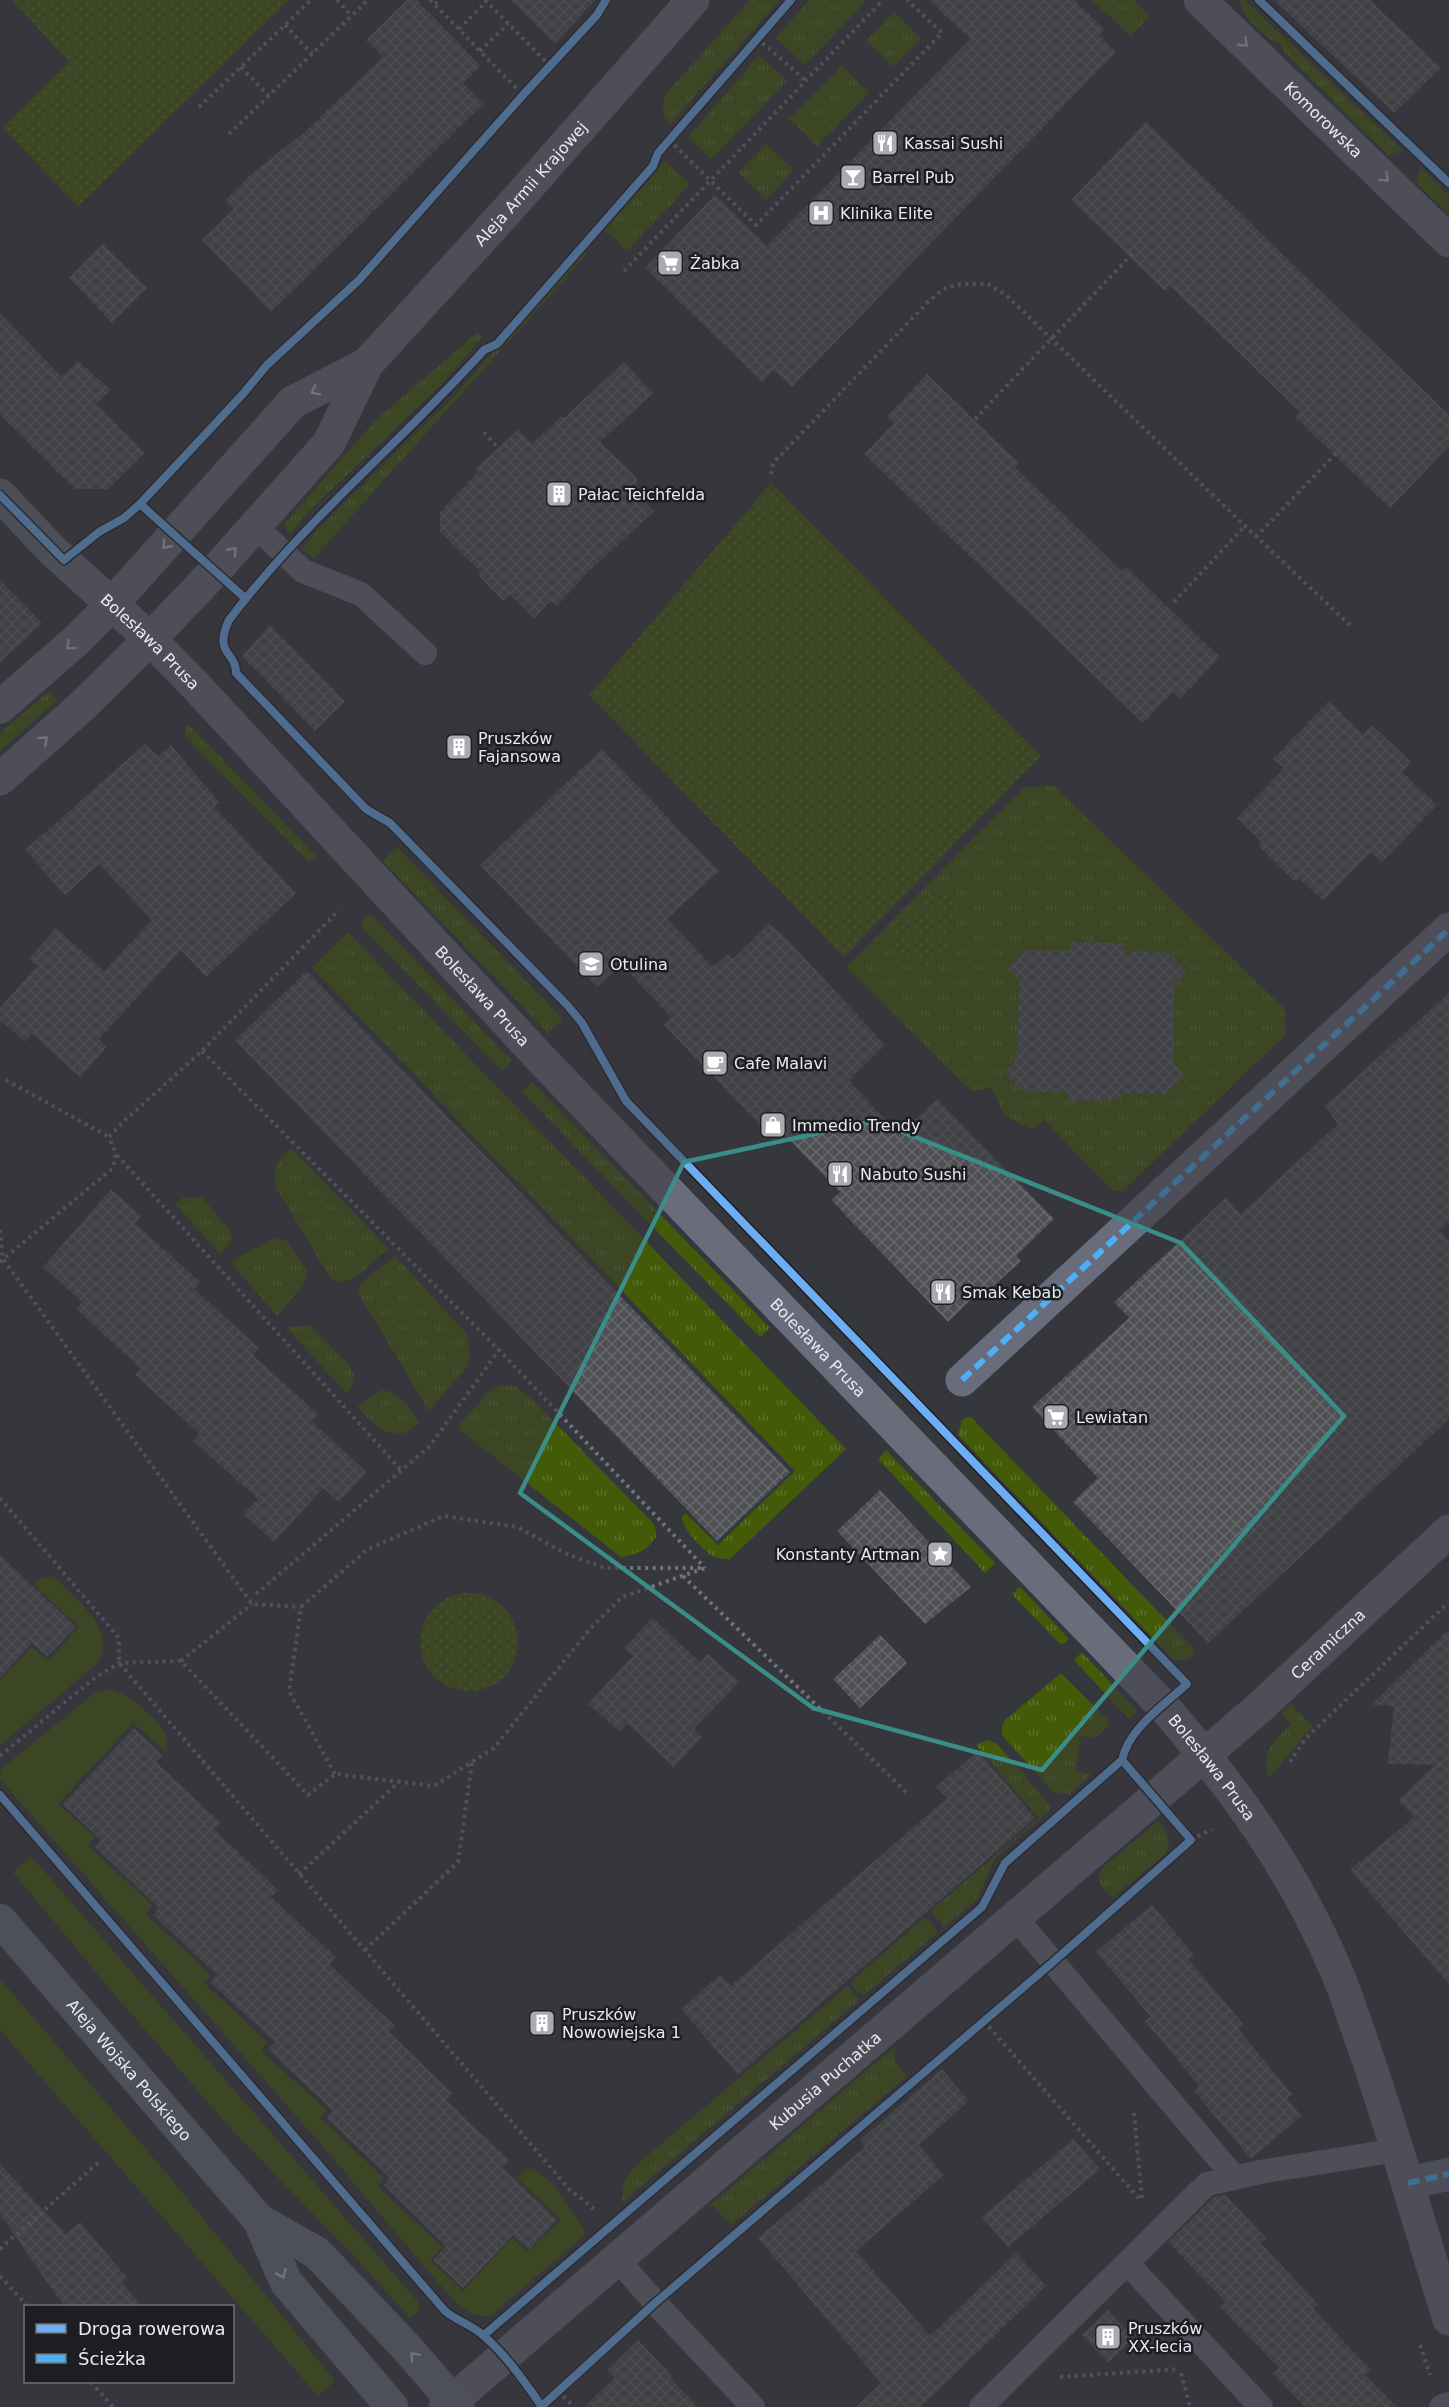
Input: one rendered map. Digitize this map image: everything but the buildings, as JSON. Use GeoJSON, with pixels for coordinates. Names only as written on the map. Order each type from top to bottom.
{"type":"FeatureCollection","features":[{"type":"Feature","properties":{"kind":"main road","name":"Aleja Wojska Polskiego"},"geometry":{"type":"LineString","coordinates":[[0,1920],[259,2220],[286,2282],[392,2407]]}},
{"type":"Feature","properties":{"kind":"main road","name":"Aleja Wojska Polskiego"},"geometry":{"type":"LineString","coordinates":[[259,2220],[318,2253],[406,2347],[452,2405]]}},
{"type":"Feature","properties":{"kind":"street","name":"Aleja Armii Krajowej"},"geometry":{"type":"LineString","coordinates":[[0,779],[80,708],[150,639],[329,443],[367,364],[505,213],[693,0]]}},
{"type":"Feature","properties":{"kind":"street","name":"Komorowska"},"geometry":{"type":"LineString","coordinates":[[1202,1],[1449,241]]}},
{"type":"Feature","properties":{"kind":"street","name":"Aleja Armii Krajowej"},"geometry":{"type":"LineString","coordinates":[[0,707],[79,638],[112,604],[292,402],[367,364]]}},
{"type":"Feature","properties":{"kind":"street","name":"Bolesława Prusa"},"geometry":{"type":"LineString","coordinates":[[1,497],[52,550],[150,639],[541,1059],[1163,1706],[1205,1754],[1261,1830],[1317,1928],[1336,1969],[1398,2150],[1449,2319]]}},
{"type":"Feature","properties":{"kind":"street"},"geometry":{"type":"LineString","coordinates":[[962,1380],[1449,929]]}},
{"type":"Feature","properties":{"kind":"street","name":"Ceramiczna"},"geometry":{"type":"LineString","coordinates":[[1205,1754],[1259,1708],[1449,1531]]}},
{"type":"Feature","properties":{"kind":"street","name":"Kubusia Puchatka"},"geometry":{"type":"LineString","coordinates":[[452,2405],[617,2259],[1205,1754]]}},
{"type":"Feature","properties":{"kind":"street"},"geometry":{"type":"LineString","coordinates":[[1408,2183],[1449,2174]]}},
{"type":"Feature","properties":{"kind":"lane"},"geometry":{"type":"LineString","coordinates":[[255,526],[303,571],[361,594],[425,653]]}},
{"type":"Feature","properties":{"kind":"lane"},"geometry":{"type":"LineString","coordinates":[[1015,1917],[1235,2178]]}},
{"type":"Feature","properties":{"kind":"lane"},"geometry":{"type":"LineString","coordinates":[[981,2407],[1208,2184],[1398,2150]]}},
{"type":"Feature","properties":{"kind":"lane"},"geometry":{"type":"LineString","coordinates":[[617,2259],[753,2407]]}},
{"type":"Feature","properties":{"kind":"lane"},"geometry":{"type":"LineString","coordinates":[[1127,2263],[1261,2407]]}},
{"type":"Feature","properties":{"kind":"lane"},"geometry":{"type":"LineString","coordinates":[[1441,2407],[1449,2404]]}},
{"type":"Feature","properties":{"kind":"path"},"geometry":{"type":"LineString","coordinates":[[199,107],[311,0]]}},
{"type":"Feature","properties":{"kind":"path"},"geometry":{"type":"LineString","coordinates":[[337,0],[352,16]]}},
{"type":"Feature","properties":{"kind":"path"},"geometry":{"type":"LineString","coordinates":[[229,134],[368,0]]}},
{"type":"Feature","properties":{"kind":"path"},"geometry":{"type":"LineString","coordinates":[[430,0],[523,95]]}},
{"type":"Feature","properties":{"kind":"path"},"geometry":{"type":"LineString","coordinates":[[435,4],[439,0]]}},
{"type":"Feature","properties":{"kind":"path"},"geometry":{"type":"LineString","coordinates":[[624,271],[712,182],[883,0]]}},
{"type":"Feature","properties":{"kind":"path"},"geometry":{"type":"LineString","coordinates":[[669,140],[756,225],[942,33],[907,0]]}},
{"type":"Feature","properties":{"kind":"path"},"geometry":{"type":"LineString","coordinates":[[459,29],[486,1],[550,66]]}},
{"type":"Feature","properties":{"kind":"path"},"geometry":{"type":"LineString","coordinates":[[480,51],[508,24]]}},
{"type":"Feature","properties":{"kind":"path"},"geometry":{"type":"LineString","coordinates":[[285,25],[312,54]]}},
{"type":"Feature","properties":{"kind":"path"},"geometry":{"type":"LineString","coordinates":[[757,38],[806,82]]}},
{"type":"Feature","properties":{"kind":"path"},"geometry":{"type":"LineString","coordinates":[[241,67],[269,96]]}},
{"type":"Feature","properties":{"kind":"path"},"geometry":{"type":"LineString","coordinates":[[975,419],[1052,341],[1133,253]]}},
{"type":"Feature","properties":{"kind":"path"},"geometry":{"type":"LineString","coordinates":[[771,474],[773,463],[927,303],[943,290],[962,284],[988,284],[1006,295],[1352,627]]}},
{"type":"Feature","properties":{"kind":"path"},"geometry":{"type":"LineString","coordinates":[[484,432],[498,448]]}},
{"type":"Feature","properties":{"kind":"path"},"geometry":{"type":"LineString","coordinates":[[1256,537],[1339,450]]}},
{"type":"Feature","properties":{"kind":"path"},"geometry":{"type":"LineString","coordinates":[[1174,602],[1245,526]]}},
{"type":"Feature","properties":{"kind":"path"},"geometry":{"type":"LineString","coordinates":[[109,1137],[202,1051],[339,910]]}},
{"type":"Feature","properties":{"kind":"path"},"geometry":{"type":"LineString","coordinates":[[202,1051],[499,1350],[705,1568]]}},
{"type":"Feature","properties":{"kind":"path"},"geometry":{"type":"LineString","coordinates":[[6,1080],[109,1137],[116,1154],[401,1470]]}},
{"type":"Feature","properties":{"kind":"path"},"geometry":{"type":"LineString","coordinates":[[2,1261],[112,1168],[116,1154]]}},
{"type":"Feature","properties":{"kind":"path"},"geometry":{"type":"LineString","coordinates":[[0,1230],[2,1261],[252,1604]]}},
{"type":"Feature","properties":{"kind":"path"},"geometry":{"type":"LineString","coordinates":[[256,1594],[430,1446],[499,1350]]}},
{"type":"Feature","properties":{"kind":"path"},"geometry":{"type":"LineString","coordinates":[[0,1498],[119,1638],[119,1663],[569,2189],[594,2209]]}},
{"type":"Feature","properties":{"kind":"path"},"geometry":{"type":"LineString","coordinates":[[335,1774],[289,1690],[300,1607],[368,1550],[444,1516],[517,1527],[567,1554],[605,1568],[705,1568]]}},
{"type":"Feature","properties":{"kind":"path"},"geometry":{"type":"LineString","coordinates":[[181,1661],[308,1794],[335,1774],[434,1786],[494,1748],[589,1630],[622,1597],[705,1568]]}},
{"type":"Feature","properties":{"kind":"path"},"geometry":{"type":"LineString","coordinates":[[683,1576],[908,1794]]}},
{"type":"Feature","properties":{"kind":"path"},"geometry":{"type":"LineString","coordinates":[[1290,1762],[1306,1738],[1449,1602]]}},
{"type":"Feature","properties":{"kind":"path"},"geometry":{"type":"LineString","coordinates":[[0,1756],[92,1680],[119,1663],[181,1661],[252,1604],[300,1607]]}},
{"type":"Feature","properties":{"kind":"path"},"geometry":{"type":"LineString","coordinates":[[365,1950],[458,1862],[472,1762]]}},
{"type":"Feature","properties":{"kind":"path"},"geometry":{"type":"LineString","coordinates":[[299,1874],[399,1782]]}},
{"type":"Feature","properties":{"kind":"path"},"geometry":{"type":"LineString","coordinates":[[1209,1830],[1215,1838]]}},
{"type":"Feature","properties":{"kind":"path"},"geometry":{"type":"LineString","coordinates":[[984,2021],[1143,2202]]}},
{"type":"Feature","properties":{"kind":"path"},"geometry":{"type":"LineString","coordinates":[[1128,2053],[1146,2244]]}},
{"type":"Feature","properties":{"kind":"path"},"geometry":{"type":"LineString","coordinates":[[0,2249],[99,2162]]}},
{"type":"Feature","properties":{"kind":"path"},"geometry":{"type":"LineString","coordinates":[[0,2276],[25,2305]]}},
{"type":"Feature","properties":{"kind":"path"},"geometry":{"type":"LineString","coordinates":[[1008,2380],[1221,2363]]}},
{"type":"Feature","properties":{"kind":"path"},"geometry":{"type":"LineString","coordinates":[[92,2383],[113,2407]]}},
{"type":"Feature","properties":{"kind":"path"},"geometry":{"type":"LineString","coordinates":[[558,2391],[574,2407]]}},
{"type":"Feature","properties":{"kind":"highlighted area"},"geometry":{"type":"Polygon","coordinates":[[[875,1121],[1181,1243],[1344,1416],[1042,1770],[813,1708],[520,1493],[684,1162],[875,1121]]]}},
{"type":"Feature","properties":{"kind":"green space"},"geometry":{"type":"Polygon","coordinates":[[[12,0],[289,0],[78,207],[2,127],[69,62],[12,0]]]}},
{"type":"Feature","properties":{"kind":"green space"},"geometry":{"type":"Polygon","coordinates":[[[750,0],[780,0],[671,123],[663,116],[664,96],[750,0]]]}},
{"type":"Feature","properties":{"kind":"green space"},"geometry":{"type":"Polygon","coordinates":[[[809,0],[867,0],[805,65],[776,38],[809,0]]]}},
{"type":"Feature","properties":{"kind":"green space"},"geometry":{"type":"Polygon","coordinates":[[[1091,0],[1134,0],[1150,16],[1131,36],[1091,0]]]}},
{"type":"Feature","properties":{"kind":"green space"},"geometry":{"type":"Polygon","coordinates":[[[1240,0],[1245,0],[1403,151],[1388,155],[1283,51],[1280,43],[1275,43],[1253,25],[1240,0]]]}},
{"type":"Feature","properties":{"kind":"green space"},"geometry":{"type":"Polygon","coordinates":[[[894,12],[921,38],[893,67],[866,41],[894,12]]]}},
{"type":"Feature","properties":{"kind":"green space"},"geometry":{"type":"Polygon","coordinates":[[[759,55],[787,81],[712,159],[688,138],[759,55]]]}},
{"type":"Feature","properties":{"kind":"green space"},"geometry":{"type":"Polygon","coordinates":[[[842,66],[869,93],[817,146],[789,119],[842,66]]]}},
{"type":"Feature","properties":{"kind":"green space"},"geometry":{"type":"Polygon","coordinates":[[[766,144],[794,170],[766,200],[738,173],[766,144]]]}},
{"type":"Feature","properties":{"kind":"green space"},"geometry":{"type":"Polygon","coordinates":[[[665,161],[690,184],[627,251],[605,230],[665,161]]]}},
{"type":"Feature","properties":{"kind":"green space"},"geometry":{"type":"Polygon","coordinates":[[[1421,168],[1449,196],[1449,214],[1416,183],[1421,168]]]}},
{"type":"Feature","properties":{"kind":"green space"},"geometry":{"type":"Polygon","coordinates":[[[584,251],[587,254],[314,558],[302,549],[317,530],[454,396],[584,251]]]}},
{"type":"Feature","properties":{"kind":"green space"},"geometry":{"type":"Polygon","coordinates":[[[478,332],[483,336],[440,386],[307,513],[290,534],[287,532],[285,523],[377,419],[478,332]]]}},
{"type":"Feature","properties":{"kind":"green space"},"geometry":{"type":"Polygon","coordinates":[[[771,483],[1041,756],[844,957],[589,695],[771,483]]]}},
{"type":"Feature","properties":{"kind":"green space"},"geometry":{"type":"Polygon","coordinates":[[[49,691],[57,700],[0,751],[0,733],[49,691]]]}},
{"type":"Feature","properties":{"kind":"green space"},"geometry":{"type":"Polygon","coordinates":[[[189,725],[316,856],[309,862],[186,737],[185,730],[189,725]]]}},
{"type":"Feature","properties":{"kind":"green space"},"geometry":{"type":"Polygon","coordinates":[[[1054,786],[1285,1009],[1286,1034],[1123,1191],[1113,1191],[1044,1120],[1033,1130],[1004,1115],[992,1088],[971,1091],[846,967],[1025,787],[1054,786]]]}},
{"type":"Feature","properties":{"kind":"green space"},"geometry":{"type":"Polygon","coordinates":[[[397,847],[563,1019],[548,1033],[384,862],[397,847]]]}},
{"type":"Feature","properties":{"kind":"green space"},"geometry":{"type":"Polygon","coordinates":[[[942,891],[955,896],[960,908],[956,920],[950,927],[949,947],[941,960],[929,965],[915,964],[903,958],[894,947],[892,934],[901,916],[913,909],[923,909],[928,896],[942,891]]]}},
{"type":"Feature","properties":{"kind":"green space"},"geometry":{"type":"Polygon","coordinates":[[[372,915],[512,1061],[502,1071],[362,927],[362,920],[372,915]]]}},
{"type":"Feature","properties":{"kind":"green space"},"geometry":{"type":"Polygon","coordinates":[[[348,932],[846,1449],[730,1559],[716,1557],[707,1552],[689,1532],[682,1517],[685,1513],[718,1545],[795,1471],[312,968],[348,932]]]}},
{"type":"Feature","properties":{"kind":"green space"},"geometry":{"type":"Polygon","coordinates":[[[532,1082],[770,1328],[760,1337],[522,1092],[532,1082]]]}},
{"type":"Feature","properties":{"kind":"green space"},"geometry":{"type":"Polygon","coordinates":[[[291,1148],[388,1248],[362,1272],[347,1281],[331,1280],[276,1187],[275,1170],[282,1157],[291,1148]]]}},
{"type":"Feature","properties":{"kind":"green space"},"geometry":{"type":"Polygon","coordinates":[[[184,1197],[202,1197],[231,1232],[232,1240],[221,1255],[175,1204],[184,1197]]]}},
{"type":"Feature","properties":{"kind":"green space"},"geometry":{"type":"Polygon","coordinates":[[[274,1238],[287,1241],[307,1270],[305,1283],[277,1316],[230,1262],[274,1238]]]}},
{"type":"Feature","properties":{"kind":"green space"},"geometry":{"type":"Polygon","coordinates":[[[395,1256],[467,1334],[470,1356],[466,1368],[429,1411],[357,1291],[359,1285],[395,1256]]]}},
{"type":"Feature","properties":{"kind":"green space"},"geometry":{"type":"Polygon","coordinates":[[[310,1325],[350,1366],[355,1379],[347,1394],[287,1328],[310,1325]]]}},
{"type":"Feature","properties":{"kind":"green space"},"geometry":{"type":"Polygon","coordinates":[[[503,1385],[517,1387],[530,1397],[651,1521],[655,1526],[656,1537],[649,1546],[637,1553],[621,1557],[457,1428],[490,1390],[503,1385]]]}},
{"type":"Feature","properties":{"kind":"green space"},"geometry":{"type":"Polygon","coordinates":[[[382,1390],[400,1398],[419,1423],[402,1434],[394,1434],[371,1421],[357,1407],[382,1390]]]}},
{"type":"Feature","properties":{"kind":"green space"},"geometry":{"type":"Polygon","coordinates":[[[971,1417],[1196,1651],[1188,1660],[1174,1660],[958,1435],[962,1420],[971,1417]]]}},
{"type":"Feature","properties":{"kind":"green space"},"geometry":{"type":"Polygon","coordinates":[[[886,1450],[995,1563],[985,1573],[878,1459],[886,1450]]]}},
{"type":"Feature","properties":{"kind":"green space"},"geometry":{"type":"Polygon","coordinates":[[[50,1576],[56,1578],[93,1618],[103,1641],[102,1653],[96,1665],[0,1745],[0,1680],[32,1647],[48,1661],[79,1627],[34,1585],[39,1579],[50,1576]]]}},
{"type":"Feature","properties":{"kind":"green space"},"geometry":{"type":"Polygon","coordinates":[[[1020,1587],[1069,1639],[1061,1645],[1012,1594],[1020,1587]]]}},
{"type":"Feature","properties":{"kind":"green space"},"geometry":{"type":"Polygon","coordinates":[[[469,1593],[488,1597],[504,1607],[514,1623],[518,1642],[514,1661],[504,1677],[488,1687],[469,1691],[450,1687],[434,1677],[424,1661],[420,1642],[424,1623],[434,1607],[450,1597],[469,1593]]]}},
{"type":"Feature","properties":{"kind":"green space"},"geometry":{"type":"Polygon","coordinates":[[[1082,1652],[1137,1711],[1129,1719],[1074,1660],[1082,1652]]]}},
{"type":"Feature","properties":{"kind":"green space"},"geometry":{"type":"Polygon","coordinates":[[[1061,1673],[1111,1723],[1096,1738],[1081,1736],[1075,1771],[1091,1774],[1070,1794],[1053,1792],[1002,1735],[1002,1726],[1006,1719],[1061,1673]]]}},
{"type":"Feature","properties":{"kind":"green space"},"geometry":{"type":"Polygon","coordinates":[[[110,1689],[133,1700],[155,1720],[166,1735],[166,1752],[133,1723],[58,1804],[95,1837],[88,1846],[152,1905],[146,1914],[211,1975],[204,1983],[267,2042],[261,2051],[327,2110],[320,2118],[384,2178],[377,2186],[442,2247],[430,2260],[463,2291],[512,2238],[528,2252],[561,2220],[516,2177],[528,2168],[543,2175],[552,2184],[577,2218],[585,2235],[490,2316],[470,2313],[454,2301],[313,2135],[0,1779],[1,1769],[95,1693],[110,1689]]]}},
{"type":"Feature","properties":{"kind":"green space"},"geometry":{"type":"Polygon","coordinates":[[[1291,1704],[1312,1726],[1271,1776],[1267,1774],[1267,1757],[1271,1746],[1291,1724],[1281,1713],[1291,1704]]]}},
{"type":"Feature","properties":{"kind":"green space"},"geometry":{"type":"Polygon","coordinates":[[[987,1740],[997,1744],[1051,1806],[1048,1812],[996,1857],[977,1899],[944,1927],[932,1910],[1039,1818],[976,1745],[987,1740]]]}},
{"type":"Feature","properties":{"kind":"green space"},"geometry":{"type":"Polygon","coordinates":[[[1158,1821],[1168,1836],[1169,1844],[1166,1853],[1112,1898],[1099,1881],[1101,1869],[1158,1821]]]}},
{"type":"Feature","properties":{"kind":"green space"},"geometry":{"type":"Polygon","coordinates":[[[31,1856],[418,2302],[419,2311],[410,2318],[353,2255],[233,2131],[114,1994],[13,1872],[31,1856]]]}},
{"type":"Feature","properties":{"kind":"green space"},"geometry":{"type":"Polygon","coordinates":[[[926,1918],[938,1932],[863,1996],[851,1984],[855,1978],[926,1918]]]}},
{"type":"Feature","properties":{"kind":"green space"},"geometry":{"type":"Polygon","coordinates":[[[0,1979],[167,2174],[335,2381],[318,2396],[0,2030],[0,1979]]]}},
{"type":"Feature","properties":{"kind":"green space"},"geometry":{"type":"Polygon","coordinates":[[[848,1986],[859,2000],[622,2203],[623,2184],[634,2167],[848,1986]]]}},
{"type":"Feature","properties":{"kind":"green space"},"geometry":{"type":"Polygon","coordinates":[[[897,2046],[895,2058],[907,2076],[731,2225],[713,2206],[707,2208],[882,2057],[897,2046]]]}},
{"type":"Feature","properties":{"kind":"marked path"},"geometry":{"type":"LineString","coordinates":[[962,1380],[1449,929]]}},
{"type":"Feature","properties":{"kind":"marked path"},"geometry":{"type":"LineString","coordinates":[[1408,2183],[1449,2174]]}},
{"type":"Feature","properties":{"kind":"cycle path"},"geometry":{"type":"LineString","coordinates":[[0,495],[64,560],[99,532],[124,518],[140,504],[242,395],[267,365],[359,280],[597,15],[606,0]]}},
{"type":"Feature","properties":{"kind":"cycle path"},"geometry":{"type":"LineString","coordinates":[[484,2335],[982,1907],[1005,1863],[1122,1760],[1139,1728],[1187,1684],[626,1101],[582,1023],[568,1006],[390,823],[366,809],[236,673],[233,660],[224,646],[223,640],[229,620],[258,584],[321,515],[484,350],[497,344],[653,166],[658,153],[791,0]]}},
{"type":"Feature","properties":{"kind":"cycle path"},"geometry":{"type":"LineString","coordinates":[[1259,0],[1449,183]]}},
{"type":"Feature","properties":{"kind":"cycle path"},"geometry":{"type":"LineString","coordinates":[[140,504],[246,599]]}},
{"type":"Feature","properties":{"kind":"cycle path"},"geometry":{"type":"LineString","coordinates":[[542,2406],[655,2303],[1053,1962],[1191,1840],[1122,1760]]}},
{"type":"Feature","properties":{"kind":"cycle path"},"geometry":{"type":"LineString","coordinates":[[0,1795],[445,2311],[481,2333],[493,2344],[516,2370],[542,2407]]}},
{"type":"Feature","properties":{"kind":"place","name":"Kassai Sushi"},"geometry":{"type":"Point","coordinates":[885,143]}},
{"type":"Feature","properties":{"kind":"place","name":"Barrel Pub"},"geometry":{"type":"Point","coordinates":[853,177]}},
{"type":"Feature","properties":{"kind":"place","name":"Klinika Elite"},"geometry":{"type":"Point","coordinates":[821,213]}},
{"type":"Feature","properties":{"kind":"place","name":"Żabka"},"geometry":{"type":"Point","coordinates":[670,263]}},
{"type":"Feature","properties":{"kind":"place","name":"Pałac Teichfelda"},"geometry":{"type":"Point","coordinates":[559,494]}},
{"type":"Feature","properties":{"kind":"place","name":"Pruszków Fajansowa"},"geometry":{"type":"Point","coordinates":[459,747]}},
{"type":"Feature","properties":{"kind":"place","name":"Otulina"},"geometry":{"type":"Point","coordinates":[591,964]}},
{"type":"Feature","properties":{"kind":"place","name":"Cafe Malavi"},"geometry":{"type":"Point","coordinates":[715,1063]}},
{"type":"Feature","properties":{"kind":"place","name":"Immedio Trendy"},"geometry":{"type":"Point","coordinates":[773,1125]}},
{"type":"Feature","properties":{"kind":"place","name":"Nabuto Sushi"},"geometry":{"type":"Point","coordinates":[840,1174]}},
{"type":"Feature","properties":{"kind":"place","name":"Smak Kebab"},"geometry":{"type":"Point","coordinates":[943,1292]}},
{"type":"Feature","properties":{"kind":"place","name":"Lewiatan"},"geometry":{"type":"Point","coordinates":[1056,1417]}},
{"type":"Feature","properties":{"kind":"place","name":"Konstanty Artman"},"geometry":{"type":"Point","coordinates":[940,1554]}},
{"type":"Feature","properties":{"kind":"place","name":"Pruszków Nowowiejska 1"},"geometry":{"type":"Point","coordinates":[542,2023]}},
{"type":"Feature","properties":{"kind":"place","name":"Pruszków XX-lecia"},"geometry":{"type":"Point","coordinates":[1108,2337]}}]}
